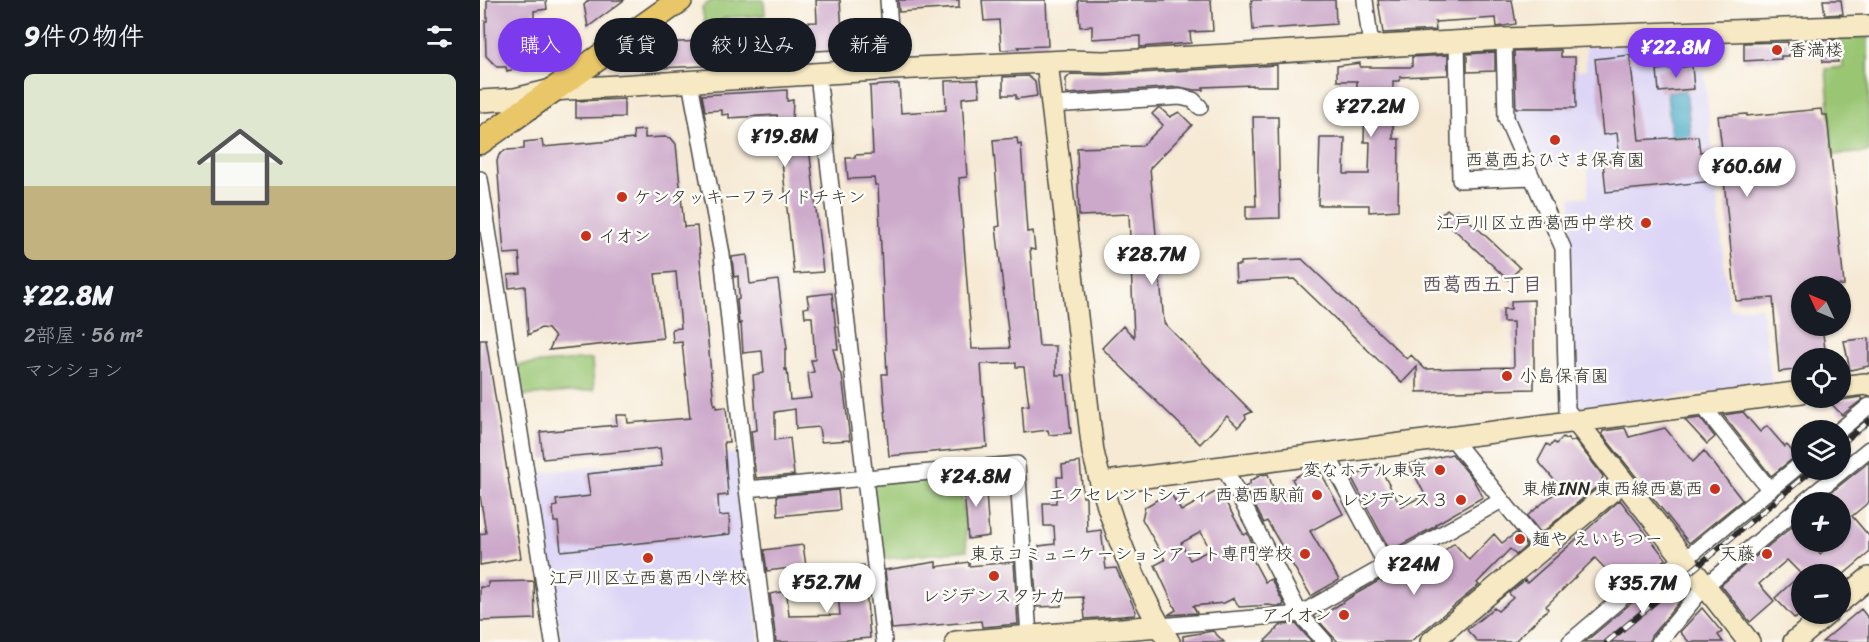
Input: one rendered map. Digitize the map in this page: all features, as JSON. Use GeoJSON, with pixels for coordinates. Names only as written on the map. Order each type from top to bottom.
{"type":"FeatureCollection","features":[{"type":"Feature","properties":{"kind":"main road"},"geometry":{"type":"LineString","coordinates":[[480,125],[653,0]]}},
{"type":"Feature","properties":{"kind":"main road"},"geometry":{"type":"LineString","coordinates":[[480,142],[680,0]]}},
{"type":"Feature","properties":{"kind":"street"},"geometry":{"type":"LineString","coordinates":[[888,0],[889,18]]}},
{"type":"Feature","properties":{"kind":"street"},"geometry":{"type":"LineString","coordinates":[[1365,0],[1371,46]]}},
{"type":"Feature","properties":{"kind":"street"},"geometry":{"type":"LineString","coordinates":[[912,68],[1047,62],[1104,62],[1504,39],[1869,26]]}},
{"type":"Feature","properties":{"kind":"street"},"geometry":{"type":"LineString","coordinates":[[1504,39],[1506,118],[1563,248],[1567,410],[1749,642]]}},
{"type":"Feature","properties":{"kind":"street"},"geometry":{"type":"LineString","coordinates":[[1457,42],[1460,180],[1532,177]]}},
{"type":"Feature","properties":{"kind":"street"},"geometry":{"type":"LineString","coordinates":[[1047,62],[1089,422],[1101,484],[1137,583],[1165,634]]}},
{"type":"Feature","properties":{"kind":"street"},"geometry":{"type":"LineString","coordinates":[[480,101],[515,99],[552,90],[856,72]]}},
{"type":"Feature","properties":{"kind":"street"},"geometry":{"type":"LineString","coordinates":[[818,75],[884,642]]}},
{"type":"Feature","properties":{"kind":"street"},"geometry":{"type":"LineString","coordinates":[[690,82],[722,254],[766,642]]}},
{"type":"Feature","properties":{"kind":"street"},"geometry":{"type":"LineString","coordinates":[[1051,105],[1180,97],[1193,100],[1200,107]]}},
{"type":"Feature","properties":{"kind":"street"},"geometry":{"type":"LineString","coordinates":[[480,179],[553,642]]}},
{"type":"Feature","properties":{"kind":"street"},"geometry":{"type":"LineString","coordinates":[[1851,386],[1865,384],[1869,386]]}},
{"type":"Feature","properties":{"kind":"street"},"geometry":{"type":"LineString","coordinates":[[1101,484],[1791,393]]}},
{"type":"Feature","properties":{"kind":"street"},"geometry":{"type":"LineString","coordinates":[[1702,405],[1770,489]]}},
{"type":"Feature","properties":{"kind":"street"},"geometry":{"type":"LineString","coordinates":[[1851,421],[1869,406]]}},
{"type":"Feature","properties":{"kind":"street"},"geometry":{"type":"LineString","coordinates":[[1452,438],[1542,550]]}},
{"type":"Feature","properties":{"kind":"street"},"geometry":{"type":"LineString","coordinates":[[1817,492],[1869,448]]}},
{"type":"Feature","properties":{"kind":"street"},"geometry":{"type":"LineString","coordinates":[[1327,454],[1386,565]]}},
{"type":"Feature","properties":{"kind":"street"},"geometry":{"type":"LineString","coordinates":[[747,489],[1017,464],[1031,639]]}},
{"type":"Feature","properties":{"kind":"street"},"geometry":{"type":"LineString","coordinates":[[1224,467],[1300,614],[1325,642]]}},
{"type":"Feature","properties":{"kind":"street"},"geometry":{"type":"LineString","coordinates":[[1570,642],[1624,596],[1684,560],[1791,472]]}},
{"type":"Feature","properties":{"kind":"street"},"geometry":{"type":"LineString","coordinates":[[1431,642],[1622,482]]}},
{"type":"Feature","properties":{"kind":"street"},"geometry":{"type":"LineString","coordinates":[[957,642],[1165,634],[1300,614],[1502,500]]}},
{"type":"Feature","properties":{"kind":"street"},"geometry":{"type":"LineString","coordinates":[[1659,642],[1705,586],[1791,514]]}},
{"type":"Feature","properties":{"kind":"street"},"geometry":{"type":"LineString","coordinates":[[1851,595],[1866,586]]}},
{"type":"Feature","properties":{"kind":"street"},"geometry":{"type":"LineString","coordinates":[[1794,642],[1815,624]]}},
{"type":"Feature","properties":{"kind":"shaded area","name":"江戸川区立西葛西中学校"},"geometry":{"type":"Polygon","coordinates":[[[1697,41],[1698,70],[1704,70],[1729,309],[1762,307],[1772,384],[1581,409],[1574,408],[1572,404],[1571,197],[1588,197],[1588,165],[1534,166],[1512,116],[1511,75],[1586,70],[1586,45],[1697,41]]]}},
{"type":"Feature","properties":{"kind":"shaded area","name":"江戸川区立西葛西小学校"},"geometry":{"type":"Polygon","coordinates":[[[738,453],[759,642],[562,642],[533,473],[738,453]]]}},
{"type":"Feature","properties":{"kind":"green space"},"geometry":{"type":"Polygon","coordinates":[[[713,0],[764,0],[765,15],[704,18],[702,7],[713,0]]]}},
{"type":"Feature","properties":{"kind":"green space"},"geometry":{"type":"Polygon","coordinates":[[[1868,37],[1869,152],[1833,155],[1826,69],[1843,67],[1841,39],[1868,37]]]}},
{"type":"Feature","properties":{"kind":"green space"},"geometry":{"type":"Polygon","coordinates":[[[592,359],[594,390],[522,396],[517,365],[592,359]]]}},
{"type":"Feature","properties":{"kind":"green space"},"geometry":{"type":"Polygon","coordinates":[[[960,475],[967,550],[884,559],[879,555],[871,487],[875,482],[960,475]]]}},
{"type":"Feature","properties":{"kind":"water"},"geometry":{"type":"Polygon","coordinates":[[[1686,90],[1691,137],[1671,138],[1667,92],[1686,90]]]}},
{"type":"Feature","properties":{"kind":"building"},"geometry":{"type":"Polygon","coordinates":[[[487,0],[546,0],[547,9],[534,11],[534,18],[498,18],[498,67],[486,56],[485,21],[487,21],[487,0]]]}},
{"type":"Feature","properties":{"kind":"building"},"geometry":{"type":"Polygon","coordinates":[[[589,0],[624,0],[600,18],[594,18],[594,22],[588,27],[584,5],[589,0]]]}},
{"type":"Feature","properties":{"kind":"building"},"geometry":{"type":"Polygon","coordinates":[[[816,0],[840,0],[841,18],[828,18],[828,50],[816,51],[816,0]]]}},
{"type":"Feature","properties":{"kind":"building"},"geometry":{"type":"Polygon","coordinates":[[[898,0],[959,0],[959,8],[899,12],[898,0]]]}},
{"type":"Feature","properties":{"kind":"building"},"geometry":{"type":"Polygon","coordinates":[[[982,0],[1046,0],[1048,46],[1001,50],[999,20],[984,21],[982,0]]]}},
{"type":"Feature","properties":{"kind":"building"},"geometry":{"type":"Polygon","coordinates":[[[1078,0],[1211,0],[1213,31],[1190,32],[1191,43],[1140,47],[1140,36],[1092,39],[1092,26],[1080,27],[1078,0]]]}},
{"type":"Feature","properties":{"kind":"building"},"geometry":{"type":"Polygon","coordinates":[[[1251,0],[1335,0],[1336,24],[1253,30],[1251,0]]]}},
{"type":"Feature","properties":{"kind":"building"},"geometry":{"type":"Polygon","coordinates":[[[1378,0],[1512,0],[1516,24],[1497,27],[1496,18],[1435,22],[1436,30],[1383,33],[1378,0]]]}},
{"type":"Feature","properties":{"kind":"building"},"geometry":{"type":"Polygon","coordinates":[[[1823,0],[1841,0],[1843,14],[1825,15],[1823,0]]]}},
{"type":"Feature","properties":{"kind":"building"},"geometry":{"type":"Polygon","coordinates":[[[1822,40],[1837,40],[1838,62],[1823,62],[1822,40]]]}},
{"type":"Feature","properties":{"kind":"building"},"geometry":{"type":"Polygon","coordinates":[[[678,42],[690,42],[690,67],[678,67],[678,42]]]}},
{"type":"Feature","properties":{"kind":"building"},"geometry":{"type":"Polygon","coordinates":[[[1788,42],[1789,56],[1781,56],[1781,59],[1744,61],[1744,43],[1788,42]]]}},
{"type":"Feature","properties":{"kind":"building"},"geometry":{"type":"Polygon","coordinates":[[[1711,44],[1712,61],[1685,63],[1684,46],[1711,44]]]}},
{"type":"Feature","properties":{"kind":"building"},"geometry":{"type":"Polygon","coordinates":[[[1561,50],[1561,57],[1575,57],[1576,108],[1516,108],[1514,51],[1561,50]]]}},
{"type":"Feature","properties":{"kind":"building"},"geometry":{"type":"Polygon","coordinates":[[[1495,52],[1495,71],[1467,72],[1467,54],[1495,52]]]}},
{"type":"Feature","properties":{"kind":"building"},"geometry":{"type":"Polygon","coordinates":[[[1448,55],[1448,75],[1400,77],[1399,81],[1393,81],[1393,139],[1399,139],[1398,210],[1369,212],[1369,205],[1318,205],[1320,138],[1345,138],[1344,174],[1369,174],[1370,142],[1364,142],[1365,104],[1357,104],[1357,81],[1337,81],[1337,66],[1360,63],[1360,67],[1412,67],[1412,57],[1448,55]]]}},
{"type":"Feature","properties":{"kind":"building"},"geometry":{"type":"Polygon","coordinates":[[[1630,55],[1639,140],[1698,136],[1700,152],[1722,149],[1718,116],[1747,114],[1747,116],[1821,109],[1822,115],[1827,115],[1843,276],[1791,276],[1791,336],[1823,336],[1825,348],[1791,348],[1791,370],[1779,372],[1773,298],[1736,301],[1724,180],[1606,192],[1603,162],[1620,160],[1617,133],[1603,135],[1595,59],[1630,55]]]}},
{"type":"Feature","properties":{"kind":"building"},"geometry":{"type":"Polygon","coordinates":[[[1277,65],[1277,86],[1203,87],[1203,90],[1179,87],[1066,94],[1066,79],[1071,74],[1105,75],[1277,65]]]}},
{"type":"Feature","properties":{"kind":"building"},"geometry":{"type":"Polygon","coordinates":[[[1692,66],[1694,89],[1659,92],[1657,70],[1692,66]]]}},
{"type":"Feature","properties":{"kind":"building"},"geometry":{"type":"Polygon","coordinates":[[[1028,76],[1035,82],[1037,96],[1016,99],[1016,95],[1003,95],[1003,77],[1028,76]]]}},
{"type":"Feature","properties":{"kind":"building"},"geometry":{"type":"Polygon","coordinates":[[[978,80],[980,96],[962,98],[967,177],[959,178],[972,349],[1010,348],[996,227],[1000,226],[993,140],[1017,138],[1018,145],[1021,144],[1027,232],[1033,231],[1035,250],[1030,249],[1039,346],[1056,346],[1056,375],[1065,375],[1071,433],[1049,435],[1048,430],[1024,433],[1022,406],[1029,405],[1024,367],[1016,367],[1016,363],[981,364],[987,447],[889,456],[882,374],[887,374],[878,185],[875,185],[874,178],[848,179],[846,158],[873,154],[870,86],[899,84],[901,113],[946,110],[945,81],[978,80]]]}},
{"type":"Feature","properties":{"kind":"building"},"geometry":{"type":"Polygon","coordinates":[[[787,90],[787,101],[793,100],[792,123],[806,120],[823,272],[794,274],[777,115],[729,118],[729,114],[722,115],[722,110],[705,111],[702,95],[787,90]]]}},
{"type":"Feature","properties":{"kind":"building"},"geometry":{"type":"Polygon","coordinates":[[[624,99],[624,117],[576,118],[576,101],[624,99]]]}},
{"type":"Feature","properties":{"kind":"building"},"geometry":{"type":"Polygon","coordinates":[[[1158,108],[1170,117],[1179,112],[1192,125],[1150,168],[1164,323],[1252,412],[1245,415],[1246,418],[1238,427],[1227,416],[1200,444],[1102,348],[1123,326],[1134,337],[1129,214],[1079,216],[1077,148],[1142,146],[1163,125],[1152,114],[1158,108]]]}},
{"type":"Feature","properties":{"kind":"building"},"geometry":{"type":"Polygon","coordinates":[[[1253,117],[1278,117],[1280,218],[1246,219],[1246,206],[1256,206],[1253,117]]]}},
{"type":"Feature","properties":{"kind":"building"},"geometry":{"type":"Polygon","coordinates":[[[645,130],[645,138],[671,138],[676,144],[684,227],[697,226],[714,405],[716,404],[716,408],[726,407],[729,442],[724,442],[728,495],[718,496],[719,516],[729,515],[730,534],[561,551],[558,522],[554,522],[553,507],[557,506],[556,500],[590,496],[587,474],[662,466],[660,448],[543,459],[540,432],[617,425],[616,415],[627,415],[628,423],[690,418],[682,342],[673,343],[672,329],[681,328],[676,272],[655,274],[663,338],[549,350],[555,337],[548,329],[541,328],[528,335],[525,286],[509,288],[508,275],[521,274],[519,253],[504,254],[497,161],[499,155],[506,150],[524,149],[524,142],[542,140],[543,147],[634,139],[633,131],[645,130]]]}},
{"type":"Feature","properties":{"kind":"building"},"geometry":{"type":"Polygon","coordinates":[[[1447,209],[1454,215],[1458,210],[1520,268],[1508,280],[1440,216],[1447,209]]]}},
{"type":"Feature","properties":{"kind":"building"},"geometry":{"type":"Polygon","coordinates":[[[747,255],[750,284],[778,280],[787,349],[785,349],[785,370],[787,369],[790,400],[811,398],[808,373],[814,372],[811,360],[815,360],[812,317],[805,317],[804,308],[809,307],[807,296],[832,293],[838,349],[833,349],[839,372],[842,375],[850,440],[821,442],[819,427],[796,429],[795,409],[775,412],[775,440],[790,438],[794,475],[756,478],[751,431],[757,430],[753,375],[764,373],[762,351],[743,353],[737,300],[739,299],[738,276],[734,277],[732,257],[747,255]]]}},
{"type":"Feature","properties":{"kind":"building"},"geometry":{"type":"Polygon","coordinates":[[[1302,259],[1407,359],[1411,355],[1425,369],[1514,367],[1513,322],[1503,322],[1503,309],[1511,309],[1511,301],[1534,300],[1534,389],[1417,392],[1417,367],[1402,383],[1294,279],[1236,282],[1235,265],[1240,265],[1240,262],[1302,259]]]}},
{"type":"Feature","properties":{"kind":"building"},"geometry":{"type":"Polygon","coordinates":[[[1869,338],[1869,366],[1851,370],[1851,348],[1845,348],[1844,341],[1869,338]]]}},
{"type":"Feature","properties":{"kind":"building"},"geometry":{"type":"Polygon","coordinates":[[[480,340],[486,340],[521,558],[480,565],[480,534],[486,533],[480,495],[480,340]]]}},
{"type":"Feature","properties":{"kind":"building"},"geometry":{"type":"Polygon","coordinates":[[[1861,397],[1863,399],[1842,415],[1835,408],[1851,408],[1851,399],[1861,397]]]}},
{"type":"Feature","properties":{"kind":"building"},"geometry":{"type":"Polygon","coordinates":[[[1743,412],[1760,432],[1767,426],[1785,447],[1787,445],[1791,450],[1791,460],[1771,476],[1723,415],[1743,412]]]}},
{"type":"Feature","properties":{"kind":"building"},"geometry":{"type":"Polygon","coordinates":[[[1700,418],[1715,437],[1707,444],[1685,420],[1700,418]]]}},
{"type":"Feature","properties":{"kind":"building"},"geometry":{"type":"Polygon","coordinates":[[[1625,428],[1629,437],[1665,428],[1693,462],[1704,451],[1742,500],[1689,543],[1602,434],[1603,431],[1625,428]]]}},
{"type":"Feature","properties":{"kind":"building"},"geometry":{"type":"Polygon","coordinates":[[[1563,437],[1568,438],[1570,442],[1575,440],[1603,476],[1601,483],[1540,532],[1527,516],[1561,488],[1538,461],[1547,444],[1550,446],[1554,442],[1556,444],[1563,437]]]}},
{"type":"Feature","properties":{"kind":"building"},"geometry":{"type":"Polygon","coordinates":[[[1452,454],[1472,478],[1483,497],[1390,551],[1352,478],[1378,464],[1401,507],[1425,495],[1409,464],[1452,454]]]}},
{"type":"Feature","properties":{"kind":"building"},"geometry":{"type":"Polygon","coordinates":[[[1080,462],[1083,497],[1086,497],[1087,532],[1101,530],[1106,569],[1116,568],[1136,612],[1134,615],[1085,619],[1083,597],[1061,598],[1061,606],[1037,607],[1033,556],[1039,556],[1039,546],[1055,544],[1054,526],[1044,526],[1043,503],[1056,503],[1056,498],[1058,498],[1057,477],[1063,477],[1062,465],[1080,462]]]}},
{"type":"Feature","properties":{"kind":"building"},"geometry":{"type":"Polygon","coordinates":[[[1869,462],[1869,502],[1852,516],[1869,536],[1869,553],[1851,568],[1851,564],[1791,564],[1787,560],[1759,584],[1774,601],[1750,622],[1721,585],[1791,527],[1791,552],[1818,552],[1820,554],[1822,552],[1851,552],[1851,492],[1832,492],[1846,480],[1851,480],[1851,476],[1869,462]]]}},
{"type":"Feature","properties":{"kind":"building"},"geometry":{"type":"Polygon","coordinates":[[[1318,467],[1343,514],[1310,531],[1339,580],[1311,596],[1267,521],[1264,523],[1245,487],[1250,484],[1250,481],[1268,474],[1276,496],[1296,486],[1292,479],[1311,468],[1318,467]]]}},
{"type":"Feature","properties":{"kind":"building"},"geometry":{"type":"Polygon","coordinates":[[[985,477],[989,536],[968,539],[963,479],[985,477]]]}},
{"type":"Feature","properties":{"kind":"building"},"geometry":{"type":"Polygon","coordinates":[[[838,490],[840,510],[778,516],[777,496],[838,490]]]}},
{"type":"Feature","properties":{"kind":"building"},"geometry":{"type":"Polygon","coordinates":[[[1219,490],[1244,535],[1247,533],[1257,553],[1251,556],[1265,582],[1271,579],[1284,604],[1282,606],[1239,607],[1234,598],[1224,603],[1193,606],[1197,613],[1168,615],[1176,610],[1155,565],[1165,560],[1142,519],[1145,507],[1170,492],[1181,511],[1219,490]],[[1201,532],[1181,543],[1190,560],[1210,550],[1201,532]]]}},
{"type":"Feature","properties":{"kind":"building"},"geometry":{"type":"Polygon","coordinates":[[[1620,500],[1666,559],[1622,586],[1595,558],[1546,606],[1548,609],[1514,642],[1478,642],[1467,630],[1494,608],[1498,611],[1513,598],[1509,593],[1525,580],[1527,583],[1620,500]]]}},
{"type":"Feature","properties":{"kind":"building"},"geometry":{"type":"Polygon","coordinates":[[[1516,533],[1526,546],[1516,555],[1510,549],[1477,583],[1479,585],[1410,642],[1338,642],[1317,619],[1417,559],[1424,567],[1454,543],[1469,560],[1494,534],[1502,543],[1516,533]]]}},
{"type":"Feature","properties":{"kind":"building"},"geometry":{"type":"Polygon","coordinates":[[[803,545],[806,566],[767,571],[764,550],[803,545]]]}},
{"type":"Feature","properties":{"kind":"building"},"geometry":{"type":"Polygon","coordinates":[[[936,562],[936,567],[969,562],[969,566],[1014,562],[1018,624],[982,627],[981,621],[892,629],[885,570],[936,562]]]}},
{"type":"Feature","properties":{"kind":"building"},"geometry":{"type":"Polygon","coordinates":[[[864,565],[870,638],[823,642],[776,642],[770,594],[781,592],[787,595],[789,616],[840,615],[836,567],[864,565]]]}},
{"type":"Feature","properties":{"kind":"building"},"geometry":{"type":"Polygon","coordinates":[[[1678,575],[1690,589],[1651,636],[1649,642],[1585,642],[1630,604],[1678,575]]]}},
{"type":"Feature","properties":{"kind":"building"},"geometry":{"type":"Polygon","coordinates":[[[534,581],[535,619],[480,621],[480,587],[488,587],[488,582],[534,581]]]}},
{"type":"Feature","properties":{"kind":"building"},"geometry":{"type":"Polygon","coordinates":[[[1791,583],[1791,615],[1775,598],[1791,583]]]}},
{"type":"Feature","properties":{"kind":"building"},"geometry":{"type":"Polygon","coordinates":[[[1702,608],[1722,632],[1718,635],[1723,642],[1689,642],[1680,632],[1702,608]]]}},
{"type":"Feature","properties":{"kind":"building"},"geometry":{"type":"Polygon","coordinates":[[[1861,609],[1869,619],[1869,642],[1822,642],[1843,624],[1851,624],[1851,617],[1861,609]]]}},
{"type":"Feature","properties":{"kind":"building"},"geometry":{"type":"Polygon","coordinates":[[[1296,624],[1312,642],[1264,642],[1281,625],[1296,624]]]}},
{"type":"Feature","properties":{"kind":"building"},"geometry":{"type":"Polygon","coordinates":[[[1213,631],[1224,642],[1183,642],[1183,636],[1213,631]]]}},
{"type":"Feature","properties":{"kind":"railway"},"geometry":{"type":"LineString","coordinates":[[1851,436],[1869,421]]}},
{"type":"Feature","properties":{"kind":"railway"},"geometry":{"type":"LineString","coordinates":[[1607,642],[1800,480]]}},
{"type":"Feature","properties":{"kind":"place","name":"香満楼"},"geometry":{"type":"Point","coordinates":[1777,50]}},
{"type":"Feature","properties":{"kind":"place","name":"西葛西おひさま保育園"},"geometry":{"type":"Point","coordinates":[1555,140]}},
{"type":"Feature","properties":{"kind":"place","name":"ケンタッキーフライドチキン"},"geometry":{"type":"Point","coordinates":[622,197]}},
{"type":"Feature","properties":{"kind":"place","name":"江戸川区立西葛西中学校"},"geometry":{"type":"Point","coordinates":[1646,223]}},
{"type":"Feature","properties":{"kind":"place","name":"イオン"},"geometry":{"type":"Point","coordinates":[586,236]}},
{"type":"Feature","properties":{"kind":"place","name":"小島保育園"},"geometry":{"type":"Point","coordinates":[1507,376]}},
{"type":"Feature","properties":{"kind":"place","name":"変なホテル東京"},"geometry":{"type":"Point","coordinates":[1440,470]}},
{"type":"Feature","properties":{"kind":"place","name":"東横INN 東西線西葛西"},"geometry":{"type":"Point","coordinates":[1715,489]}},
{"type":"Feature","properties":{"kind":"place","name":"エクセレントシティ 西葛西駅前"},"geometry":{"type":"Point","coordinates":[1317,495]}},
{"type":"Feature","properties":{"kind":"place","name":"レジデンス３"},"geometry":{"type":"Point","coordinates":[1461,500]}},
{"type":"Feature","properties":{"kind":"place","name":"麺や えいちつー"},"geometry":{"type":"Point","coordinates":[1520,539]}},
{"type":"Feature","properties":{"kind":"place","name":"東京コミュニケーションアート専門学校"},"geometry":{"type":"Point","coordinates":[1305,554]}},
{"type":"Feature","properties":{"kind":"place","name":"天藤"},"geometry":{"type":"Point","coordinates":[1767,554]}},
{"type":"Feature","properties":{"kind":"place","name":"江戸川区立西葛西小学校"},"geometry":{"type":"Point","coordinates":[648,558]}},
{"type":"Feature","properties":{"kind":"place","name":"レジデンスタナカ"},"geometry":{"type":"Point","coordinates":[994,576]}},
{"type":"Feature","properties":{"kind":"place","name":"アイオン"},"geometry":{"type":"Point","coordinates":[1344,615]}},
{"type":"Feature","properties":{"kind":"district","name":"西葛西五丁目"},"geometry":{"type":"Point","coordinates":[1482,284]}}]}
